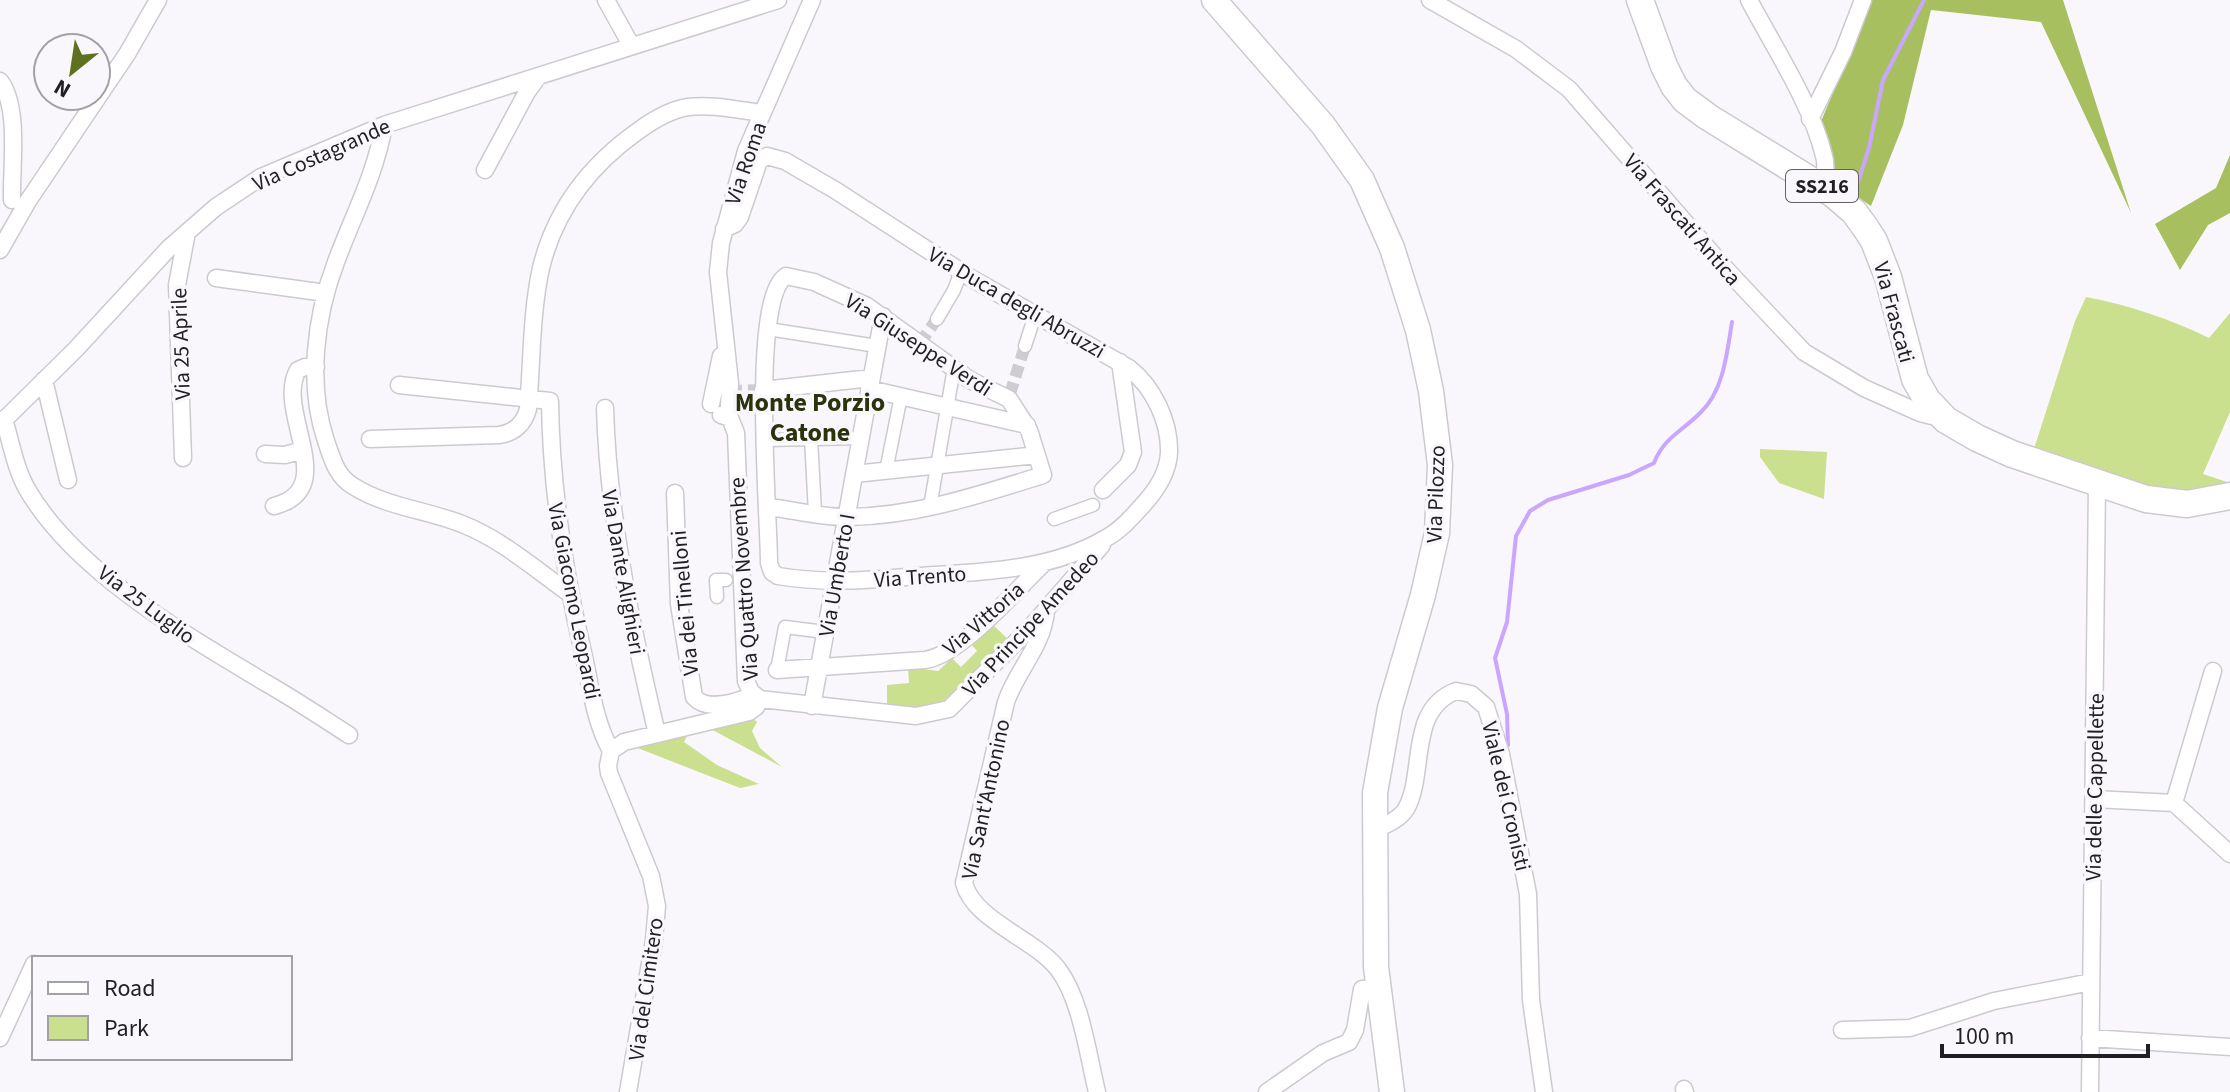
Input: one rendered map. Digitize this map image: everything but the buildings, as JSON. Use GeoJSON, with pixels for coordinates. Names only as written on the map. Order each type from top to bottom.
{"type":"FeatureCollection","features":[{"type":"Feature","properties":{"kind":"main road","name":"Via Pilozzo"},"geometry":{"type":"LineString","coordinates":[[1214,0],[1328,131],[1362,180],[1392,248],[1429,375],[1440,465],[1438,524],[1429,574],[1390,708],[1375,793],[1378,989],[1392,1092]]}},
{"type":"Feature","properties":{"kind":"main road","name":"Via Frascati"},"geometry":{"type":"LineString","coordinates":[[1640,0],[1664,66],[1685,100],[1822,186],[1854,212],[1874,241],[1891,285],[1915,379],[1927,400],[1946,420],[2012,454],[2167,504],[2193,504],[2230,496]]}},
{"type":"Feature","properties":{"kind":"street"},"geometry":{"type":"LineString","coordinates":[[13,201],[127,54],[158,0]]}},
{"type":"Feature","properties":{"kind":"street"},"geometry":{"type":"LineString","coordinates":[[606,0],[631,45]]}},
{"type":"Feature","properties":{"kind":"street","name":"Via Costagrande"},"geometry":{"type":"LineString","coordinates":[[2,422],[187,232],[232,195],[261,177],[384,125],[778,0]]}},
{"type":"Feature","properties":{"kind":"street","name":"Via Roma"},"geometry":{"type":"LineString","coordinates":[[720,409],[725,335],[718,265],[724,229],[740,167],[812,0]]}},
{"type":"Feature","properties":{"kind":"street","name":"Via Frascati Antica"},"geometry":{"type":"LineString","coordinates":[[1430,0],[1516,49],[1569,89],[1724,267],[1804,352],[1864,388],[1920,413],[1946,420]]}},
{"type":"Feature","properties":{"kind":"street"},"geometry":{"type":"LineString","coordinates":[[1749,0],[1810,119],[1825,157],[1826,175],[1822,186]]}},
{"type":"Feature","properties":{"kind":"street"},"geometry":{"type":"LineString","coordinates":[[1810,119],[1843,52],[1863,0]]}},
{"type":"Feature","properties":{"kind":"street"},"geometry":{"type":"LineString","coordinates":[[485,170],[538,77]]}},
{"type":"Feature","properties":{"kind":"street"},"geometry":{"type":"LineString","coordinates":[[0,81],[8,92],[11,108],[13,201],[0,250]]}},
{"type":"Feature","properties":{"kind":"street"},"geometry":{"type":"LineString","coordinates":[[370,439],[509,433],[525,419],[542,266],[554,228],[584,180],[622,143],[669,113],[703,106],[761,113]]}},
{"type":"Feature","properties":{"kind":"street"},"geometry":{"type":"LineString","coordinates":[[384,125],[377,160],[326,293],[315,396],[320,422],[336,468],[345,481],[381,499],[454,521],[485,534],[569,593]]}},
{"type":"Feature","properties":{"kind":"street","name":"Via Duca degli Abruzzi"},"geometry":{"type":"LineString","coordinates":[[724,229],[738,221],[757,164],[763,157],[771,156],[835,190],[961,272],[1140,376],[1151,391],[1165,427],[1169,453],[1164,474],[1152,494],[1109,537],[1067,556]]}},
{"type":"Feature","properties":{"kind":"street","name":"Via 25 Aprile"},"geometry":{"type":"LineString","coordinates":[[183,458],[177,285],[187,232]]}},
{"type":"Feature","properties":{"kind":"street"},"geometry":{"type":"LineString","coordinates":[[937,319],[961,272]]}},
{"type":"Feature","properties":{"kind":"street","name":"Via Giuseppe Verdi"},"geometry":{"type":"LineString","coordinates":[[768,329],[778,285],[784,276],[793,275],[829,288],[883,316],[976,384],[1009,397],[1027,425]]}},
{"type":"Feature","properties":{"kind":"street"},"geometry":{"type":"LineString","coordinates":[[216,278],[326,293]]}},
{"type":"Feature","properties":{"kind":"street"},"geometry":{"type":"LineString","coordinates":[[1025,346],[1035,315]]}},
{"type":"Feature","properties":{"kind":"street","name":"Via Umberto I"},"geometry":{"type":"LineString","coordinates":[[812,706],[883,316]]}},
{"type":"Feature","properties":{"kind":"street"},"geometry":{"type":"LineString","coordinates":[[763,390],[832,382],[870,384],[901,396],[1027,425],[1043,475],[954,503],[846,518],[769,507],[763,390],[768,329],[877,346]]}},
{"type":"Feature","properties":{"kind":"street"},"geometry":{"type":"LineString","coordinates":[[1103,490],[1128,465],[1133,452],[1120,362]]}},
{"type":"Feature","properties":{"kind":"street"},"geometry":{"type":"LineString","coordinates":[[274,506],[290,500],[298,491],[306,470],[295,416],[293,379],[301,368],[316,367]]}},
{"type":"Feature","properties":{"kind":"street"},"geometry":{"type":"LineString","coordinates":[[930,507],[954,368]]}},
{"type":"Feature","properties":{"kind":"street"},"geometry":{"type":"LineString","coordinates":[[44,380],[68,480]]}},
{"type":"Feature","properties":{"kind":"street"},"geometry":{"type":"LineString","coordinates":[[399,385],[529,398]]}},
{"type":"Feature","properties":{"kind":"street"},"geometry":{"type":"LineString","coordinates":[[886,471],[901,396]]}},
{"type":"Feature","properties":{"kind":"street","name":"Via Giacomo Leopardi"},"geometry":{"type":"LineString","coordinates":[[529,398],[550,401],[553,482],[569,593],[598,721],[611,751]]}},
{"type":"Feature","properties":{"kind":"street","name":"Via Dante Alighieri"},"geometry":{"type":"LineString","coordinates":[[605,408],[610,492],[637,646],[657,734]]}},
{"type":"Feature","properties":{"kind":"street","name":"Via Quattro Novembre"},"geometry":{"type":"LineString","coordinates":[[720,409],[730,418],[736,433],[746,681],[757,697]]}},
{"type":"Feature","properties":{"kind":"street","name":"Via 25 Luglio"},"geometry":{"type":"LineString","coordinates":[[2,422],[27,490],[64,536],[94,566],[172,626],[349,735]]}},
{"type":"Feature","properties":{"kind":"street"},"geometry":{"type":"LineString","coordinates":[[765,440],[811,438],[860,441]]}},
{"type":"Feature","properties":{"kind":"street"},"geometry":{"type":"LineString","coordinates":[[811,438],[815,513]]}},
{"type":"Feature","properties":{"kind":"street"},"geometry":{"type":"LineString","coordinates":[[265,454],[285,455],[303,450]]}},
{"type":"Feature","properties":{"kind":"street"},"geometry":{"type":"LineString","coordinates":[[854,474],[1037,455]]}},
{"type":"Feature","properties":{"kind":"street","name":"Via delle Cappellette"},"geometry":{"type":"LineString","coordinates":[[2090,1092],[2097,483]]}},
{"type":"Feature","properties":{"kind":"street","name":"Via dei Tinelloni"},"geometry":{"type":"LineString","coordinates":[[675,493],[679,604],[694,697],[710,705],[757,697]]}},
{"type":"Feature","properties":{"kind":"street"},"geometry":{"type":"LineString","coordinates":[[1054,519],[1093,505]]}},
{"type":"Feature","properties":{"kind":"street","name":"Via Trento"},"geometry":{"type":"LineString","coordinates":[[769,507],[769,563],[772,572],[782,577],[834,582],[965,573],[1067,556]]}},
{"type":"Feature","properties":{"kind":"street","name":"Via Principe Amedeo"},"geometry":{"type":"LineString","coordinates":[[757,697],[812,706],[916,716],[945,710],[955,704],[1047,609],[1109,537]]}},
{"type":"Feature","properties":{"kind":"street","name":"Via Vittoria"},"geometry":{"type":"LineString","coordinates":[[777,670],[941,656],[959,645],[1045,562]]}},
{"type":"Feature","properties":{"kind":"street"},"geometry":{"type":"LineString","coordinates":[[717,597],[716,580],[726,580]]}},
{"type":"Feature","properties":{"kind":"street","name":"Via Sant'Antonino"},"geometry":{"type":"LineString","coordinates":[[1047,609],[1042,635],[1015,681],[1003,710],[964,883],[974,902],[1046,956],[1064,978],[1073,997],[1097,1092]]}},
{"type":"Feature","properties":{"kind":"street"},"geometry":{"type":"LineString","coordinates":[[777,670],[785,627],[825,632]]}},
{"type":"Feature","properties":{"kind":"street"},"geometry":{"type":"LineString","coordinates":[[2174,803],[2213,671]]}},
{"type":"Feature","properties":{"kind":"street","name":"Viale dei Cronisti"},"geometry":{"type":"LineString","coordinates":[[1374,830],[1396,819],[1405,809],[1423,732],[1436,704],[1456,691],[1475,696],[1488,713],[1501,754],[1523,858],[1530,917],[1531,1000],[1544,1092]]}},
{"type":"Feature","properties":{"kind":"street"},"geometry":{"type":"LineString","coordinates":[[611,751],[624,742],[745,713],[754,709],[757,697]]}},
{"type":"Feature","properties":{"kind":"street","name":"Via del Cimitero"},"geometry":{"type":"LineString","coordinates":[[611,751],[609,773],[651,876],[657,906],[652,954],[628,1092]]}},
{"type":"Feature","properties":{"kind":"street"},"geometry":{"type":"LineString","coordinates":[[2094,799],[2174,803],[2230,854]]}},
{"type":"Feature","properties":{"kind":"street"},"geometry":{"type":"LineString","coordinates":[[0,1038],[32,968]]}},
{"type":"Feature","properties":{"kind":"street"},"geometry":{"type":"LineString","coordinates":[[1842,1030],[1910,1028],[1994,1001],[2091,982]]}},
{"type":"Feature","properties":{"kind":"street"},"geometry":{"type":"LineString","coordinates":[[1267,1092],[1323,1053],[1349,1042],[1355,1030],[1362,989],[1378,989]]}},
{"type":"Feature","properties":{"kind":"street"},"geometry":{"type":"LineString","coordinates":[[2090,1038],[2230,1047]]}},
{"type":"Feature","properties":{"kind":"green space"},"geometry":{"type":"Polygon","coordinates":[[[1872,0],[2063,0],[2131,213],[2041,22],[1931,10],[1903,125],[1871,206],[1841,186],[1819,126],[1872,0]]]}},
{"type":"Feature","properties":{"kind":"green space"},"geometry":{"type":"Polygon","coordinates":[[[2230,155],[2230,213],[2208,225],[2180,270],[2155,224],[2216,188],[2230,155]]]}},
{"type":"Feature","properties":{"kind":"green space"},"geometry":{"type":"Polygon","coordinates":[[[2086,297],[2149,313],[2209,338],[2230,313],[2230,412],[2203,474],[2230,483],[2180,493],[2148,490],[2033,452],[2075,321],[2086,297]]]}},
{"type":"Feature","properties":{"kind":"green space"},"geometry":{"type":"Polygon","coordinates":[[[1760,449],[1827,452],[1824,499],[1779,483],[1760,457],[1760,449]]]}},
{"type":"Feature","properties":{"kind":"green space"},"geometry":{"type":"Polygon","coordinates":[[[990,622],[1011,642],[949,705],[887,711],[887,685],[909,683],[908,667],[938,671],[952,658],[961,667],[977,651],[969,642],[990,622]]]}},
{"type":"Feature","properties":{"kind":"green space"},"geometry":{"type":"Polygon","coordinates":[[[752,717],[757,722],[752,731],[760,748],[782,767],[709,728],[752,717]]]}},
{"type":"Feature","properties":{"kind":"green space"},"geometry":{"type":"Polygon","coordinates":[[[682,734],[687,736],[684,742],[717,765],[759,784],[740,788],[635,747],[682,734]]]}},
{"type":"Feature","properties":{"kind":"waterway"},"geometry":{"type":"LineString","coordinates":[[1858,182],[1869,148],[1883,80],[1924,0]]}},
{"type":"Feature","properties":{"kind":"waterway"},"geometry":{"type":"LineString","coordinates":[[1508,745],[1507,714],[1495,658],[1507,622],[1516,536],[1530,511],[1548,500],[1629,475],[1654,463],[1663,447],[1701,412],[1715,393],[1723,370],[1732,322]]}},
{"type":"Feature","properties":{"kind":"tunnel"},"geometry":{"type":"LineString","coordinates":[[920,343],[937,319]]}},
{"type":"Feature","properties":{"kind":"tunnel"},"geometry":{"type":"LineString","coordinates":[[1010,394],[1025,346]]}},
{"type":"Feature","properties":{"kind":"tunnel"},"geometry":{"type":"LineString","coordinates":[[730,391],[763,390]]}},
{"type":"Feature","properties":{"kind":"district","name":"Monte Porzio Catone"},"geometry":{"type":"Point","coordinates":[810,417]}}]}
